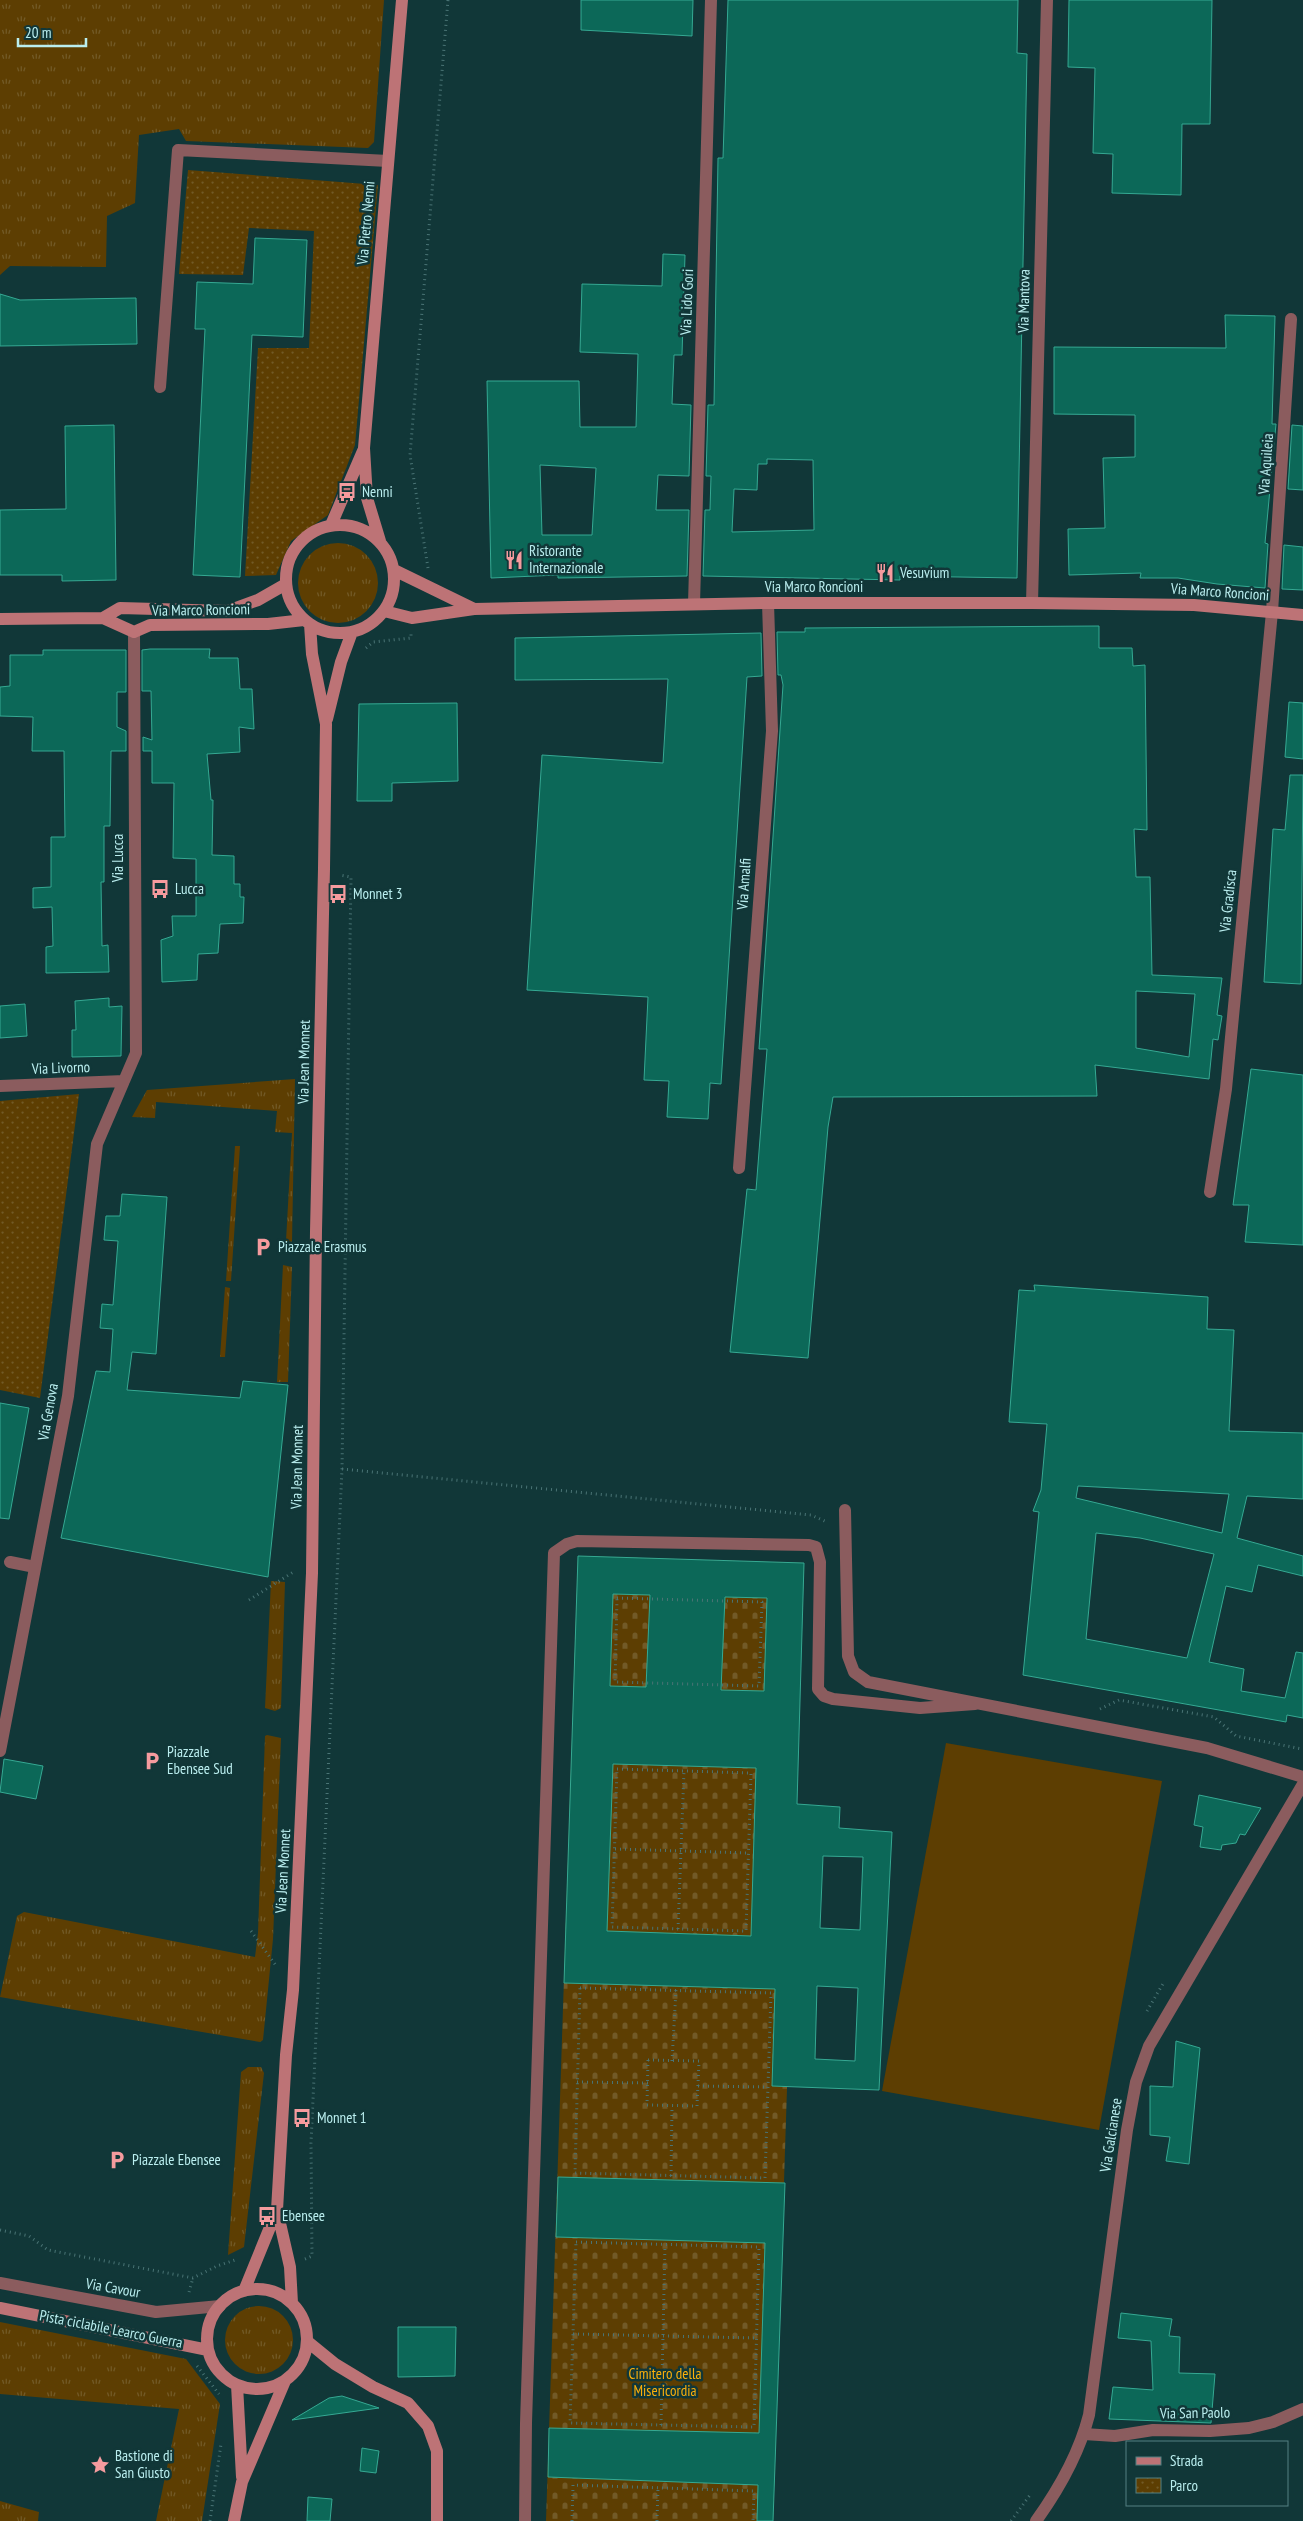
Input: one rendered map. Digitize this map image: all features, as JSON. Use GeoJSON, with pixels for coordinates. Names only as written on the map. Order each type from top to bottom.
{"type":"FeatureCollection","features":[{"type":"Feature","properties":{"kind":"street","name":"Via Pietro Nenni"},"geometry":{"type":"LineString","coordinates":[[380,541],[367,498],[364,448],[402,0]]}},
{"type":"Feature","properties":{"kind":"street","name":"Via Lido Gori"},"geometry":{"type":"LineString","coordinates":[[694,604],[711,0]]}},
{"type":"Feature","properties":{"kind":"street","name":"Via Mantova"},"geometry":{"type":"LineString","coordinates":[[1032,603],[1047,0]]}},
{"type":"Feature","properties":{"kind":"street"},"geometry":{"type":"LineString","coordinates":[[160,387],[178,150],[388,161]]}},
{"type":"Feature","properties":{"kind":"street","name":"Via Aquileia"},"geometry":{"type":"LineString","coordinates":[[1272,612],[1292,319]]}},
{"type":"Feature","properties":{"kind":"street","name":"Via Pietro Nenni"},"geometry":{"type":"LineString","coordinates":[[331,525],[364,448]]}},
{"type":"Feature","properties":{"kind":"street"},"geometry":{"type":"LineString","coordinates":[[307,622],[295,610],[286,584],[287,568],[292,553],[302,540],[315,530],[331,525],[348,525],[365,530],[380,541],[389,554],[394,570],[391,599],[384,611]]}},
{"type":"Feature","properties":{"kind":"street","name":"Via Marco Roncioni"},"geometry":{"type":"LineString","coordinates":[[394,570],[474,609]]}},
{"type":"Feature","properties":{"kind":"street","name":"Via Marco Roncioni"},"geometry":{"type":"LineString","coordinates":[[103,618],[120,608],[228,611],[258,600],[286,584]]}},
{"type":"Feature","properties":{"kind":"street","name":"Via Amalfi"},"geometry":{"type":"LineString","coordinates":[[739,1168],[772,731],[768,603]]}},
{"type":"Feature","properties":{"kind":"street","name":"Via Marco Roncioni"},"geometry":{"type":"LineString","coordinates":[[0,619],[103,618],[134,632],[150,625],[307,622],[323,631],[338,633],[352,632],[375,621],[384,611],[412,618],[474,609],[694,604],[1032,603],[1194,605],[1303,615]]}},
{"type":"Feature","properties":{"kind":"street","name":"Via Gradisca"},"geometry":{"type":"LineString","coordinates":[[1210,1192],[1226,1089],[1272,612]]}},
{"type":"Feature","properties":{"kind":"street","name":"Via Jean Monnet"},"geometry":{"type":"LineString","coordinates":[[292,2303],[290,2267],[277,2210],[286,2055],[293,1990],[312,1574],[326,724],[307,622]]}},
{"type":"Feature","properties":{"kind":"street","name":"Via Lucca"},"geometry":{"type":"LineString","coordinates":[[124,1081],[136,1053],[134,632]]}},
{"type":"Feature","properties":{"kind":"street","name":"Via Jean Monnet"},"geometry":{"type":"LineString","coordinates":[[326,724],[341,662],[352,632]]}},
{"type":"Feature","properties":{"kind":"street","name":"Via Livorno"},"geometry":{"type":"LineString","coordinates":[[0,1086],[124,1081]]}},
{"type":"Feature","properties":{"kind":"street","name":"Via Genova"},"geometry":{"type":"LineString","coordinates":[[0,1751],[68,1396],[97,1144],[124,1081]]}},
{"type":"Feature","properties":{"kind":"street"},"geometry":{"type":"LineString","coordinates":[[845,1510],[846,1636],[848,1656],[854,1672],[868,1682],[1207,1748],[1303,1777]]}},
{"type":"Feature","properties":{"kind":"street"},"geometry":{"type":"LineString","coordinates":[[526,2521],[526,2423],[554,1553],[558,1548],[577,1542],[809,1545],[816,1547],[820,1562],[818,1689],[824,1696],[833,1699],[920,1708],[975,1704]]}},
{"type":"Feature","properties":{"kind":"street"},"geometry":{"type":"LineString","coordinates":[[10,1562],[35,1567]]}},
{"type":"Feature","properties":{"kind":"street","name":"Via Galcianese"},"geometry":{"type":"LineString","coordinates":[[1036,2521],[1062,2482],[1084,2434],[1089,2416],[1127,2130],[1136,2082],[1149,2046],[1303,1784]]}},
{"type":"Feature","properties":{"kind":"street","name":"Via Jean Monnet"},"geometry":{"type":"LineString","coordinates":[[244,2291],[277,2210]]}},
{"type":"Feature","properties":{"kind":"street","name":"Via Cavour"},"geometry":{"type":"LineString","coordinates":[[0,2283],[156,2312],[220,2306],[231,2297],[244,2291]]}},
{"type":"Feature","properties":{"kind":"street"},"geometry":{"type":"LineString","coordinates":[[220,2306],[212,2319],[208,2334],[208,2350],[214,2364],[224,2377],[237,2385],[253,2389],[270,2388],[285,2381],[297,2371],[304,2357],[308,2342],[304,2321],[292,2303],[278,2293],[261,2289],[244,2291]]}},
{"type":"Feature","properties":{"kind":"street"},"geometry":{"type":"LineString","coordinates":[[0,2308],[208,2350]]}},
{"type":"Feature","properties":{"kind":"street"},"geometry":{"type":"LineString","coordinates":[[308,2342],[335,2364],[373,2388],[408,2403],[428,2426],[437,2451],[437,2521]]}},
{"type":"Feature","properties":{"kind":"street"},"geometry":{"type":"LineString","coordinates":[[234,2521],[242,2482],[285,2381]]}},
{"type":"Feature","properties":{"kind":"street"},"geometry":{"type":"LineString","coordinates":[[237,2385],[242,2482]]}},
{"type":"Feature","properties":{"kind":"street","name":"Via San Paolo"},"geometry":{"type":"LineString","coordinates":[[1084,2434],[1115,2436],[1153,2430],[1210,2431],[1249,2428],[1273,2422],[1303,2409]]}},
{"type":"Feature","properties":{"kind":"path"},"geometry":{"type":"LineString","coordinates":[[419,583],[429,567],[410,455],[448,0]]}},
{"type":"Feature","properties":{"kind":"path"},"geometry":{"type":"LineString","coordinates":[[361,651],[373,642],[410,638],[412,618]]}},
{"type":"Feature","properties":{"kind":"path"},"geometry":{"type":"LineString","coordinates":[[337,865],[337,875]]}},
{"type":"Feature","properties":{"kind":"path"},"geometry":{"type":"LineString","coordinates":[[248,1600],[296,1570],[312,1574]]}},
{"type":"Feature","properties":{"kind":"path"},"geometry":{"type":"LineString","coordinates":[[617,1598],[762,1602],[759,1686],[615,1682],[617,1598]]}},
{"type":"Feature","properties":{"kind":"path"},"geometry":{"type":"LineString","coordinates":[[617,1769],[751,1773],[746,1931],[612,1927],[615,1849],[617,1769]]}},
{"type":"Feature","properties":{"kind":"path"},"geometry":{"type":"LineString","coordinates":[[678,1928],[684,1771]]}},
{"type":"Feature","properties":{"kind":"path"},"geometry":{"type":"LineString","coordinates":[[615,1849],[749,1853]]}},
{"type":"Feature","properties":{"kind":"path"},"geometry":{"type":"LineString","coordinates":[[251,1931],[293,1990]]}},
{"type":"Feature","properties":{"kind":"path"},"geometry":{"type":"LineString","coordinates":[[580,1988],[771,1993],[765,2178],[575,2173],[577,2082],[580,1988]]}},
{"type":"Feature","properties":{"kind":"path"},"geometry":{"type":"LineString","coordinates":[[672,2060],[676,1990]]}},
{"type":"Feature","properties":{"kind":"path"},"geometry":{"type":"LineString","coordinates":[[648,2060],[699,2061],[697,2106],[647,2105],[648,2083],[648,2060]]}},
{"type":"Feature","properties":{"kind":"path"},"geometry":{"type":"LineString","coordinates":[[577,2082],[648,2083]]}},
{"type":"Feature","properties":{"kind":"path"},"geometry":{"type":"LineString","coordinates":[[698,2086],[768,2087]]}},
{"type":"Feature","properties":{"kind":"path"},"geometry":{"type":"LineString","coordinates":[[671,2176],[672,2106]]}},
{"type":"Feature","properties":{"kind":"path"},"geometry":{"type":"LineString","coordinates":[[576,2242],[665,2245],[759,2247],[754,2428],[570,2423],[576,2242]]}},
{"type":"Feature","properties":{"kind":"path"},"geometry":{"type":"LineString","coordinates":[[661,2425],[665,2245]]}},
{"type":"Feature","properties":{"kind":"path"},"geometry":{"type":"LineString","coordinates":[[573,2334],[756,2338]]}},
{"type":"Feature","properties":{"kind":"path","name":"Pista ciclabile Learco Guerra"},"geometry":{"type":"LineString","coordinates":[[193,2361],[222,2397]]}},
{"type":"Feature","properties":{"kind":"path"},"geometry":{"type":"LineString","coordinates":[[210,2521],[223,2436]]}},
{"type":"Feature","properties":{"kind":"path"},"geometry":{"type":"LineString","coordinates":[[572,2521],[573,2485],[754,2491],[753,2521]]}},
{"type":"Feature","properties":{"kind":"path"},"geometry":{"type":"LineString","coordinates":[[657,2521],[658,2487]]}},
{"type":"Feature","properties":{"kind":"green space"},"geometry":{"type":"Polygon","coordinates":[[[0,0],[384,0],[374,142],[368,148],[186,141],[179,129],[139,135],[135,203],[107,216],[106,267],[10,266],[0,275],[0,0]]]}},
{"type":"Feature","properties":{"kind":"green space"},"geometry":{"type":"Polygon","coordinates":[[[188,170],[378,185],[355,445],[328,515],[291,541],[276,575],[245,576],[258,348],[309,348],[314,231],[249,228],[243,275],[179,274],[188,170]]]}},
{"type":"Feature","properties":{"kind":"green space"},"geometry":{"type":"Polygon","coordinates":[[[338,543],[353,546],[366,555],[375,568],[378,583],[375,598],[366,611],[353,620],[338,623],[323,620],[310,611],[301,598],[298,583],[301,568],[310,555],[323,546],[338,543]]]}},
{"type":"Feature","properties":{"kind":"green space"},"geometry":{"type":"Polygon","coordinates":[[[295,1079],[292,1242],[286,1241],[292,1133],[275,1132],[277,1111],[156,1102],[155,1118],[132,1117],[147,1090],[295,1079]]]}},
{"type":"Feature","properties":{"kind":"green space"},"geometry":{"type":"Polygon","coordinates":[[[79,1094],[40,1398],[0,1390],[0,1101],[79,1094]]]}},
{"type":"Feature","properties":{"kind":"green space"},"geometry":{"type":"Polygon","coordinates":[[[235,1146],[240,1146],[231,1281],[226,1281],[235,1146]]]}},
{"type":"Feature","properties":{"kind":"green space"},"geometry":{"type":"Polygon","coordinates":[[[283,1265],[292,1267],[288,1382],[277,1382],[283,1265]]]}},
{"type":"Feature","properties":{"kind":"green space"},"geometry":{"type":"Polygon","coordinates":[[[225,1287],[230,1288],[225,1357],[220,1357],[225,1287]]]}},
{"type":"Feature","properties":{"kind":"green space","name":"Cimitero della Misericordia"},"geometry":{"type":"Polygon","coordinates":[[[578,1556],[804,1563],[773,2521],[546,2521],[578,1556]]]}},
{"type":"Feature","properties":{"kind":"green space"},"geometry":{"type":"Polygon","coordinates":[[[271,1581],[285,1582],[281,1708],[275,1711],[265,1708],[271,1581]]]}},
{"type":"Feature","properties":{"kind":"green space"},"geometry":{"type":"Polygon","coordinates":[[[265,1736],[281,1738],[273,1939],[263,2040],[260,2042],[0,1997],[17,1916],[24,1912],[255,1957],[258,1933],[265,1736]]]}},
{"type":"Feature","properties":{"kind":"green space"},"geometry":{"type":"Polygon","coordinates":[[[946,1743],[1162,1781],[1099,2130],[882,2091],[946,1743]]]}},
{"type":"Feature","properties":{"kind":"green space"},"geometry":{"type":"Polygon","coordinates":[[[248,2067],[261,2067],[264,2073],[244,2247],[228,2255],[241,2072],[248,2067]]]}},
{"type":"Feature","properties":{"kind":"green space"},"geometry":{"type":"Polygon","coordinates":[[[259,2306],[272,2309],[283,2316],[290,2327],[293,2340],[290,2353],[283,2364],[272,2371],[259,2374],[246,2371],[235,2364],[228,2353],[225,2340],[228,2327],[235,2316],[246,2309],[259,2306]]]}},
{"type":"Feature","properties":{"kind":"green space"},"geometry":{"type":"Polygon","coordinates":[[[0,2322],[186,2359],[220,2404],[202,2521],[156,2521],[179,2409],[0,2394],[0,2322]]]}},
{"type":"Feature","properties":{"kind":"green space"},"geometry":{"type":"Polygon","coordinates":[[[0,2501],[39,2512],[38,2521],[0,2521],[0,2501]]]}},
{"type":"Feature","properties":{"kind":"building"},"geometry":{"type":"Polygon","coordinates":[[[581,0],[693,0],[692,36],[581,30],[581,0]]]}},
{"type":"Feature","properties":{"kind":"building"},"geometry":{"type":"Polygon","coordinates":[[[728,0],[1018,0],[1017,53],[1027,54],[1017,578],[900,576],[900,580],[703,576],[705,510],[710,510],[711,476],[706,476],[708,405],[714,405],[718,158],[723,158],[728,0]],[[767,459],[767,464],[758,464],[757,490],[734,489],[732,532],[814,530],[813,460],[767,459]]]}},
{"type":"Feature","properties":{"kind":"building"},"geometry":{"type":"Polygon","coordinates":[[[1069,0],[1212,0],[1210,124],[1182,124],[1181,195],[1112,193],[1113,154],[1093,153],[1095,68],[1068,67],[1069,0]]]}},
{"type":"Feature","properties":{"kind":"building"},"geometry":{"type":"Polygon","coordinates":[[[255,238],[307,240],[303,337],[252,335],[240,577],[193,575],[205,329],[195,329],[197,282],[253,284],[255,238]]]}},
{"type":"Feature","properties":{"kind":"building"},"geometry":{"type":"Polygon","coordinates":[[[663,254],[685,255],[682,355],[674,355],[672,404],[691,405],[689,476],[658,475],[656,510],[689,510],[687,576],[558,578],[558,575],[491,578],[487,381],[579,381],[580,427],[636,427],[638,354],[580,352],[582,284],[662,286],[663,254]],[[540,465],[542,535],[592,535],[596,468],[540,465]]]}},
{"type":"Feature","properties":{"kind":"building"},"geometry":{"type":"Polygon","coordinates":[[[0,294],[20,300],[136,298],[137,344],[0,346],[0,294]]]}},
{"type":"Feature","properties":{"kind":"building"},"geometry":{"type":"Polygon","coordinates":[[[1225,315],[1275,316],[1272,424],[1276,424],[1265,543],[1268,544],[1265,588],[1217,584],[1178,578],[1140,578],[1141,573],[1069,575],[1068,529],[1105,528],[1103,458],[1135,457],[1135,415],[1054,414],[1054,347],[1226,348],[1225,315]]]}},
{"type":"Feature","properties":{"kind":"building"},"geometry":{"type":"Polygon","coordinates":[[[114,425],[116,580],[62,581],[62,575],[0,575],[0,510],[66,509],[65,426],[114,425]]]}},
{"type":"Feature","properties":{"kind":"building"},"geometry":{"type":"Polygon","coordinates":[[[1292,425],[1303,426],[1303,490],[1288,489],[1292,425]]]}},
{"type":"Feature","properties":{"kind":"building"},"geometry":{"type":"Polygon","coordinates":[[[1284,545],[1303,547],[1303,590],[1282,589],[1284,545]]]}},
{"type":"Feature","properties":{"kind":"building"},"geometry":{"type":"Polygon","coordinates":[[[1099,626],[1099,648],[1132,648],[1133,666],[1145,665],[1147,830],[1134,829],[1136,877],[1150,877],[1152,975],[1222,978],[1217,1015],[1222,1016],[1218,1040],[1213,1039],[1209,1079],[1095,1065],[1097,1096],[833,1097],[828,1127],[808,1358],[730,1352],[747,1189],[756,1190],[767,1049],[759,1049],[783,685],[781,675],[778,675],[777,632],[805,632],[805,628],[1099,626]],[[1136,991],[1136,1048],[1189,1057],[1195,994],[1136,991]]]}},
{"type":"Feature","properties":{"kind":"building"},"geometry":{"type":"Polygon","coordinates":[[[761,633],[762,676],[747,677],[721,1084],[710,1083],[708,1119],[667,1117],[669,1081],[644,1080],[648,997],[527,990],[542,755],[663,763],[668,679],[515,680],[515,638],[761,633]]]}},
{"type":"Feature","properties":{"kind":"building"},"geometry":{"type":"Polygon","coordinates":[[[210,649],[209,658],[238,658],[240,689],[252,689],[254,729],[239,727],[240,752],[207,754],[211,800],[213,800],[212,855],[234,856],[234,884],[240,884],[240,897],[244,897],[243,923],[220,924],[218,953],[198,954],[197,980],[162,982],[161,940],[173,936],[172,916],[196,916],[196,859],[173,858],[174,783],[152,783],[152,751],[143,751],[143,737],[152,740],[151,691],[142,691],[142,650],[210,649]]]}},
{"type":"Feature","properties":{"kind":"building"},"geometry":{"type":"Polygon","coordinates":[[[43,650],[126,650],[126,692],[117,692],[117,727],[126,731],[126,751],[111,751],[110,826],[104,826],[104,882],[101,882],[102,946],[108,945],[109,972],[46,973],[46,947],[53,946],[52,907],[33,908],[33,888],[51,887],[51,837],[65,837],[64,751],[32,751],[33,717],[0,716],[0,687],[10,686],[10,655],[43,655],[43,650]]]}},
{"type":"Feature","properties":{"kind":"building"},"geometry":{"type":"Polygon","coordinates":[[[1289,702],[1303,703],[1303,759],[1285,757],[1289,702]]]}},
{"type":"Feature","properties":{"kind":"building"},"geometry":{"type":"Polygon","coordinates":[[[457,703],[458,781],[392,783],[392,801],[357,801],[359,704],[457,703]]]}},
{"type":"Feature","properties":{"kind":"building"},"geometry":{"type":"Polygon","coordinates":[[[1290,775],[1303,775],[1301,984],[1264,982],[1273,829],[1285,830],[1290,775]]]}},
{"type":"Feature","properties":{"kind":"building"},"geometry":{"type":"Polygon","coordinates":[[[109,998],[109,1007],[122,1006],[121,1056],[72,1057],[72,1030],[76,1030],[75,1001],[109,998]]]}},
{"type":"Feature","properties":{"kind":"building"},"geometry":{"type":"Polygon","coordinates":[[[25,1004],[27,1036],[0,1038],[0,1006],[25,1004]]]}},
{"type":"Feature","properties":{"kind":"building"},"geometry":{"type":"Polygon","coordinates":[[[1251,1069],[1303,1075],[1303,1245],[1245,1242],[1249,1205],[1233,1205],[1251,1069]]]}},
{"type":"Feature","properties":{"kind":"building"},"geometry":{"type":"Polygon","coordinates":[[[122,1194],[167,1197],[156,1354],[132,1352],[127,1390],[240,1398],[243,1381],[288,1385],[268,1577],[61,1538],[96,1371],[110,1372],[113,1329],[100,1328],[102,1304],[113,1305],[118,1241],[104,1240],[106,1216],[120,1216],[122,1194]]]}},
{"type":"Feature","properties":{"kind":"building"},"geometry":{"type":"Polygon","coordinates":[[[1034,1285],[1208,1297],[1207,1329],[1234,1330],[1229,1431],[1303,1433],[1303,1499],[1247,1496],[1237,1538],[1303,1556],[1303,1576],[1258,1565],[1252,1592],[1226,1586],[1209,1662],[1244,1669],[1241,1691],[1285,1698],[1296,1652],[1303,1653],[1303,1718],[1287,1715],[1286,1722],[1023,1675],[1039,1512],[1033,1511],[1041,1490],[1047,1424],[1009,1422],[1019,1290],[1035,1291],[1034,1285]],[[1078,1486],[1076,1498],[1222,1533],[1229,1494],[1078,1486]],[[1096,1533],[1086,1639],[1187,1658],[1214,1554],[1140,1538],[1096,1533]]]}},
{"type":"Feature","properties":{"kind":"building"},"geometry":{"type":"Polygon","coordinates":[[[0,1403],[29,1408],[9,1519],[0,1518],[0,1403]]]}},
{"type":"Feature","properties":{"kind":"building"},"geometry":{"type":"Polygon","coordinates":[[[578,1556],[804,1563],[797,1804],[840,1807],[839,1828],[892,1832],[879,2090],[772,2086],[775,1989],[564,1983],[578,1556]],[[613,1594],[610,1686],[646,1687],[650,1595],[613,1594]],[[725,1597],[721,1690],[764,1691],[767,1598],[725,1597]],[[613,1764],[607,1931],[751,1936],[756,1768],[613,1764]],[[823,1856],[820,1928],[860,1930],[863,1857],[823,1856]],[[817,1986],[815,2059],[855,2061],[858,1988],[817,1986]]]}},
{"type":"Feature","properties":{"kind":"building"},"geometry":{"type":"Polygon","coordinates":[[[4,1759],[43,1766],[36,1799],[0,1792],[4,1759]]]}},
{"type":"Feature","properties":{"kind":"building"},"geometry":{"type":"Polygon","coordinates":[[[1199,1795],[1261,1808],[1245,1835],[1240,1834],[1236,1843],[1222,1845],[1221,1850],[1200,1847],[1203,1827],[1194,1825],[1199,1795]]]}},
{"type":"Feature","properties":{"kind":"building"},"geometry":{"type":"Polygon","coordinates":[[[1176,2041],[1200,2048],[1189,2164],[1166,2161],[1170,2137],[1150,2135],[1150,2086],[1173,2087],[1176,2041]]]}},
{"type":"Feature","properties":{"kind":"building"},"geometry":{"type":"Polygon","coordinates":[[[558,2177],[785,2183],[773,2521],[757,2521],[758,2485],[548,2477],[549,2428],[759,2433],[765,2243],[556,2237],[558,2177]]]}},
{"type":"Feature","properties":{"kind":"building"},"geometry":{"type":"Polygon","coordinates":[[[1121,2313],[1172,2319],[1169,2336],[1180,2337],[1179,2373],[1215,2374],[1211,2423],[1109,2419],[1113,2387],[1153,2390],[1151,2341],[1118,2338],[1121,2313]]]}},
{"type":"Feature","properties":{"kind":"building"},"geometry":{"type":"Polygon","coordinates":[[[398,2327],[456,2327],[455,2376],[398,2377],[398,2327]]]}},
{"type":"Feature","properties":{"kind":"building"},"geometry":{"type":"Polygon","coordinates":[[[342,2396],[379,2408],[292,2420],[329,2398],[342,2396]]]}},
{"type":"Feature","properties":{"kind":"building"},"geometry":{"type":"Polygon","coordinates":[[[362,2448],[379,2451],[376,2473],[360,2471],[362,2448]]]}},
{"type":"Feature","properties":{"kind":"building"},"geometry":{"type":"Polygon","coordinates":[[[308,2497],[332,2499],[330,2521],[307,2521],[308,2497]]]}},
{"type":"Feature","properties":{"kind":"place","name":"Nenni"},"geometry":{"type":"Point","coordinates":[347,492]}},
{"type":"Feature","properties":{"kind":"place","name":"Ristorante Internazionale"},"geometry":{"type":"Point","coordinates":[514,560]}},
{"type":"Feature","properties":{"kind":"place","name":"Vesuvium"},"geometry":{"type":"Point","coordinates":[885,573]}},
{"type":"Feature","properties":{"kind":"place","name":"Lucca"},"geometry":{"type":"Point","coordinates":[160,889]}},
{"type":"Feature","properties":{"kind":"place","name":"Monnet 3"},"geometry":{"type":"Point","coordinates":[338,894]}},
{"type":"Feature","properties":{"kind":"place","name":"Piazzale Erasmus"},"geometry":{"type":"Point","coordinates":[263,1247]}},
{"type":"Feature","properties":{"kind":"place","name":"Piazzale Ebensee Sud"},"geometry":{"type":"Point","coordinates":[152,1761]}},
{"type":"Feature","properties":{"kind":"place","name":"Monnet 1"},"geometry":{"type":"Point","coordinates":[302,2118]}},
{"type":"Feature","properties":{"kind":"place","name":"Piazzale Ebensee"},"geometry":{"type":"Point","coordinates":[117,2160]}},
{"type":"Feature","properties":{"kind":"place","name":"Ebensee"},"geometry":{"type":"Point","coordinates":[267,2216]}},
{"type":"Feature","properties":{"kind":"place","name":"Bastione di San Giusto"},"geometry":{"type":"Point","coordinates":[100,2465]}}]}
